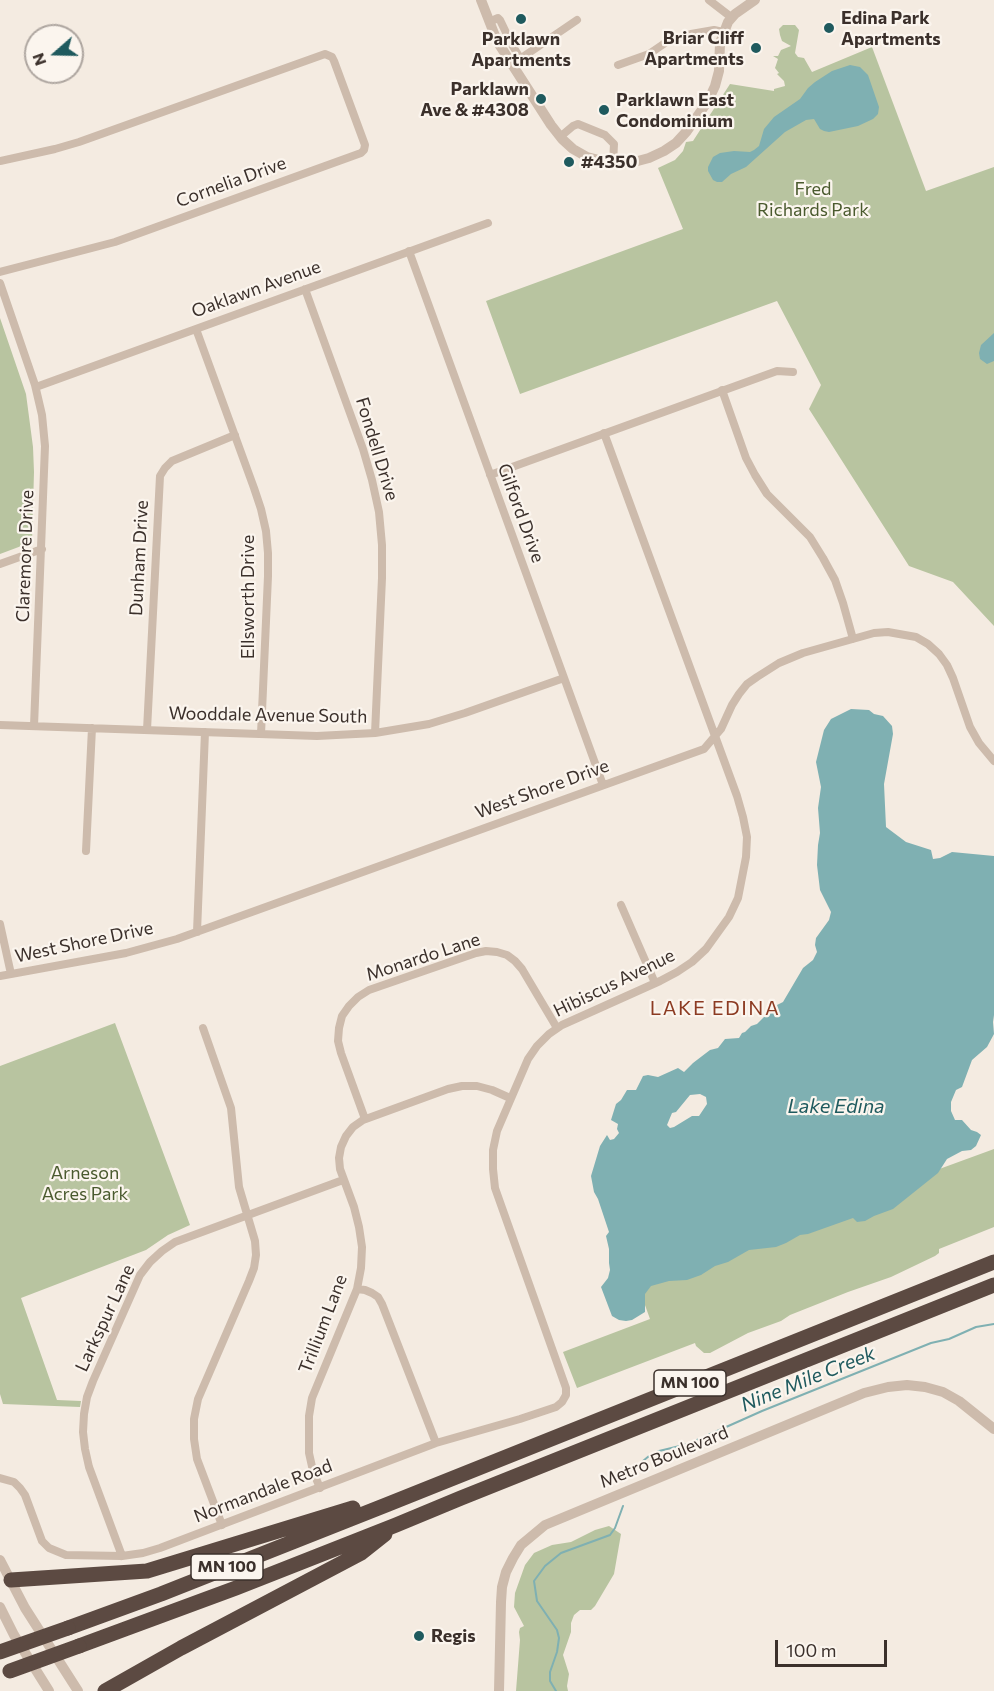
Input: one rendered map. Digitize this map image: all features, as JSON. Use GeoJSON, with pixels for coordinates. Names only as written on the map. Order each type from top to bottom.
{"type":"FeatureCollection","features":[{"type":"Feature","properties":{"kind":"highway","name":"MN 100"},"geometry":{"type":"LineString","coordinates":[[0,1652],[161,1594],[994,1262]]}},
{"type":"Feature","properties":{"kind":"highway","name":"MN 100"},"geometry":{"type":"LineString","coordinates":[[5,1672],[236,1588],[989,1288]]}},
{"type":"Feature","properties":{"kind":"highway"},"geometry":{"type":"LineString","coordinates":[[6,1582],[147,1571],[352,1508],[386,1505]]}},
{"type":"Feature","properties":{"kind":"highway"},"geometry":{"type":"LineString","coordinates":[[105,1691],[361,1553],[396,1525]]}},
{"type":"Feature","properties":{"kind":"street"},"geometry":{"type":"LineString","coordinates":[[481,0],[497,41],[515,61],[551,126],[573,149],[587,157],[613,163],[634,162],[663,152],[687,131],[708,101],[715,86],[723,32],[731,18],[755,0]]}},
{"type":"Feature","properties":{"kind":"street"},"geometry":{"type":"LineString","coordinates":[[709,0],[731,18]]}},
{"type":"Feature","properties":{"kind":"street"},"geometry":{"type":"LineString","coordinates":[[515,61],[577,20]]}},
{"type":"Feature","properties":{"kind":"street"},"geometry":{"type":"LineString","coordinates":[[618,65],[649,54],[668,41],[714,30],[723,32]]}},
{"type":"Feature","properties":{"kind":"street","name":"Cornelia Drive"},"geometry":{"type":"LineString","coordinates":[[0,161],[78,142],[320,56],[329,55],[334,61],[365,145],[361,153],[115,242],[0,272]]}},
{"type":"Feature","properties":{"kind":"street"},"geometry":{"type":"LineString","coordinates":[[560,137],[578,124],[605,135],[614,144],[613,163]]}},
{"type":"Feature","properties":{"kind":"street","name":"Oaklawn Avenue"},"geometry":{"type":"LineString","coordinates":[[36,387],[488,223]]}},
{"type":"Feature","properties":{"kind":"street","name":"Gilford Drive"},"geometry":{"type":"LineString","coordinates":[[409,251],[603,785]]}},
{"type":"Feature","properties":{"kind":"street","name":"Claremore Drive"},"geometry":{"type":"LineString","coordinates":[[0,284],[36,387],[45,446],[34,726]]}},
{"type":"Feature","properties":{"kind":"street","name":"Fondell Drive"},"geometry":{"type":"LineString","coordinates":[[305,289],[363,449],[379,512],[382,578],[375,733]]}},
{"type":"Feature","properties":{"kind":"street","name":"Ellsworth Drive"},"geometry":{"type":"LineString","coordinates":[[196,329],[261,509],[268,553],[261,734]]}},
{"type":"Feature","properties":{"kind":"street"},"geometry":{"type":"LineString","coordinates":[[490,475],[777,371],[793,372]]}},
{"type":"Feature","properties":{"kind":"street"},"geometry":{"type":"LineString","coordinates":[[722,390],[746,458],[755,476],[767,494],[810,537],[823,558],[838,588],[853,639]]}},
{"type":"Feature","properties":{"kind":"street","name":"Hibiscus Avenue"},"geometry":{"type":"LineString","coordinates":[[566,1395],[566,1388],[495,1188],[493,1150],[497,1131],[528,1059],[537,1046],[557,1028],[677,972],[706,949],[729,917],[738,898],[743,878],[747,837],[743,817],[716,737],[604,433]]}},
{"type":"Feature","properties":{"kind":"street","name":"Dunham Drive"},"geometry":{"type":"LineString","coordinates":[[147,730],[160,476],[172,461],[235,435]]}},
{"type":"Feature","properties":{"kind":"street"},"geometry":{"type":"LineString","coordinates":[[0,564],[42,549]]}},
{"type":"Feature","properties":{"kind":"street","name":"West Shore Drive"},"geometry":{"type":"LineString","coordinates":[[0,976],[152,947],[704,749],[716,737],[732,705],[747,684],[787,659],[874,633],[888,632],[916,637],[939,654],[947,665],[970,727],[979,743],[994,761]]}},
{"type":"Feature","properties":{"kind":"street","name":"Wooddale Avenue South"},"geometry":{"type":"LineString","coordinates":[[0,725],[317,736],[375,733],[429,724],[564,678]]}},
{"type":"Feature","properties":{"kind":"street"},"geometry":{"type":"LineString","coordinates":[[86,851],[92,728]]}},
{"type":"Feature","properties":{"kind":"street"},"geometry":{"type":"LineString","coordinates":[[197,932],[205,732]]}},
{"type":"Feature","properties":{"kind":"street"},"geometry":{"type":"LineString","coordinates":[[621,905],[655,983]]}},
{"type":"Feature","properties":{"kind":"street"},"geometry":{"type":"LineString","coordinates":[[0,924],[11,974]]}},
{"type":"Feature","properties":{"kind":"street","name":"Monardo Lane"},"geometry":{"type":"LineString","coordinates":[[365,1119],[338,1041],[342,1016],[358,997],[369,990],[476,953],[497,952],[507,955],[522,969],[557,1028]]}},
{"type":"Feature","properties":{"kind":"street"},"geometry":{"type":"LineString","coordinates":[[203,1028],[231,1108],[239,1187],[255,1241],[256,1255],[254,1268],[202,1389],[194,1419],[197,1459],[222,1525]]}},
{"type":"Feature","properties":{"kind":"street","name":"Trillium Lane"},"geometry":{"type":"LineString","coordinates":[[320,1488],[309,1453],[309,1416],[312,1398],[357,1289],[361,1268],[362,1247],[359,1227],[340,1169],[341,1147],[346,1136],[353,1127],[365,1119],[448,1089],[462,1086],[484,1088],[510,1098]]}},
{"type":"Feature","properties":{"kind":"street","name":"Larkspur Lane"},"geometry":{"type":"LineString","coordinates":[[122,1556],[89,1467],[83,1423],[87,1397],[140,1275],[150,1262],[175,1242],[343,1180]]}},
{"type":"Feature","properties":{"kind":"street"},"geometry":{"type":"LineString","coordinates":[[357,1289],[372,1293],[382,1304],[436,1443]]}},
{"type":"Feature","properties":{"kind":"street","name":"Metro Boulevard"},"geometry":{"type":"LineString","coordinates":[[499,1691],[501,1602],[506,1572],[522,1545],[545,1525],[856,1397],[888,1387],[907,1385],[943,1392],[959,1401],[994,1429]]}},
{"type":"Feature","properties":{"kind":"street","name":"Normandale Road"},"geometry":{"type":"LineString","coordinates":[[0,1478],[14,1482],[25,1495],[42,1541],[49,1548],[66,1555],[122,1556],[143,1553],[436,1443],[556,1407],[566,1395]]}},
{"type":"Feature","properties":{"kind":"street"},"geometry":{"type":"LineString","coordinates":[[0,1560],[6,1582],[78,1691]]}},
{"type":"Feature","properties":{"kind":"street"},"geometry":{"type":"LineString","coordinates":[[0,1607],[14,1635],[49,1691]]}},
{"type":"Feature","properties":{"kind":"green space","name":"Fred Richards Park"},"geometry":{"type":"Polygon","coordinates":[[[783,25],[795,25],[799,30],[795,53],[798,57],[804,58],[812,72],[872,47],[926,191],[994,167],[994,626],[953,582],[909,566],[809,409],[821,385],[777,301],[520,394],[486,301],[683,229],[658,168],[675,160],[683,151],[686,142],[693,141],[730,84],[774,91],[774,89],[785,86],[775,68],[778,59],[773,56],[778,56],[781,50],[791,46],[782,41],[779,29],[783,25]]]}},
{"type":"Feature","properties":{"kind":"green space"},"geometry":{"type":"Polygon","coordinates":[[[0,318],[26,394],[34,472],[32,542],[0,554],[0,318]]]}},
{"type":"Feature","properties":{"kind":"green space","name":"Arneson Acres Park"},"geometry":{"type":"Polygon","coordinates":[[[115,1023],[190,1225],[168,1235],[146,1250],[21,1298],[57,1400],[81,1401],[80,1407],[3,1404],[0,1394],[0,1066],[115,1023]]]}},
{"type":"Feature","properties":{"kind":"green space"},"geometry":{"type":"Polygon","coordinates":[[[994,1149],[994,1227],[939,1249],[939,1253],[935,1256],[891,1277],[790,1315],[710,1353],[704,1353],[695,1343],[577,1388],[563,1352],[650,1319],[636,1280],[994,1149]]]}},
{"type":"Feature","properties":{"kind":"green space"},"geometry":{"type":"Polygon","coordinates":[[[609,1526],[621,1534],[614,1574],[595,1606],[591,1610],[580,1610],[574,1615],[563,1655],[569,1674],[568,1691],[516,1691],[519,1632],[524,1626],[514,1607],[515,1593],[525,1565],[534,1553],[552,1545],[571,1542],[609,1526]]]}},
{"type":"Feature","properties":{"kind":"water"},"geometry":{"type":"Polygon","coordinates":[[[850,65],[860,67],[868,75],[879,107],[878,114],[873,119],[858,126],[829,132],[820,129],[814,119],[806,120],[785,132],[746,167],[731,174],[722,182],[713,180],[708,167],[713,157],[720,153],[754,150],[759,146],[764,129],[774,117],[800,99],[815,82],[832,71],[850,65]]]}},
{"type":"Feature","properties":{"kind":"water"},"geometry":{"type":"Polygon","coordinates":[[[994,333],[994,361],[987,364],[980,359],[979,353],[981,345],[994,333]]]}},
{"type":"Feature","properties":{"kind":"water","name":"Lake Edina"},"geometry":{"type":"Polygon","coordinates":[[[851,709],[869,710],[883,716],[892,726],[893,734],[884,784],[886,827],[906,842],[931,850],[933,859],[952,852],[994,856],[994,1034],[987,1047],[972,1060],[962,1087],[956,1090],[951,1102],[951,1111],[955,1120],[962,1120],[971,1130],[981,1135],[976,1146],[947,1159],[938,1173],[893,1209],[865,1221],[857,1222],[853,1218],[800,1235],[776,1247],[749,1250],[687,1280],[669,1281],[651,1286],[645,1294],[645,1312],[632,1320],[619,1320],[612,1316],[601,1287],[608,1278],[610,1270],[606,1236],[609,1232],[594,1192],[591,1176],[600,1146],[607,1135],[610,1140],[619,1133],[618,1124],[611,1120],[616,1104],[627,1090],[636,1090],[643,1076],[658,1077],[678,1068],[684,1072],[710,1050],[718,1048],[725,1039],[739,1038],[775,1006],[783,1002],[803,968],[813,960],[817,952],[816,938],[829,920],[831,912],[820,890],[817,865],[820,833],[818,808],[821,787],[816,762],[824,730],[831,719],[851,709]],[[700,1094],[690,1095],[676,1112],[672,1113],[667,1125],[670,1128],[674,1127],[692,1116],[699,1116],[707,1104],[706,1097],[700,1094]]]}},
{"type":"Feature","properties":{"kind":"waterway","name":"Nine Mile Creek"},"geometry":{"type":"LineString","coordinates":[[639,1469],[643,1461],[659,1451],[688,1444],[762,1411],[931,1343],[949,1339],[976,1327],[994,1324]]}},
{"type":"Feature","properties":{"kind":"waterway","name":"Nine Mile Creek"},"geometry":{"type":"LineString","coordinates":[[556,1691],[550,1681],[550,1672],[559,1638],[557,1630],[537,1601],[534,1581],[545,1566],[561,1553],[610,1535],[623,1506]]}},
{"type":"Feature","properties":{"kind":"place","name":"Parklawn Apartments"},"geometry":{"type":"Point","coordinates":[521,19]}},
{"type":"Feature","properties":{"kind":"place","name":"Edina Park Apartments"},"geometry":{"type":"Point","coordinates":[829,28]}},
{"type":"Feature","properties":{"kind":"place","name":"Briar Cliff Apartments"},"geometry":{"type":"Point","coordinates":[756,48]}},
{"type":"Feature","properties":{"kind":"place","name":"Parklawn Ave & #4308"},"geometry":{"type":"Point","coordinates":[541,99]}},
{"type":"Feature","properties":{"kind":"place","name":"Parklawn East Condominium"},"geometry":{"type":"Point","coordinates":[604,110]}},
{"type":"Feature","properties":{"kind":"place","name":"#4350"},"geometry":{"type":"Point","coordinates":[569,162]}},
{"type":"Feature","properties":{"kind":"place","name":"Regis"},"geometry":{"type":"Point","coordinates":[419,1636]}},
{"type":"Feature","properties":{"kind":"district","name":"LAKE EDINA"},"geometry":{"type":"Point","coordinates":[715,1008]}}]}
